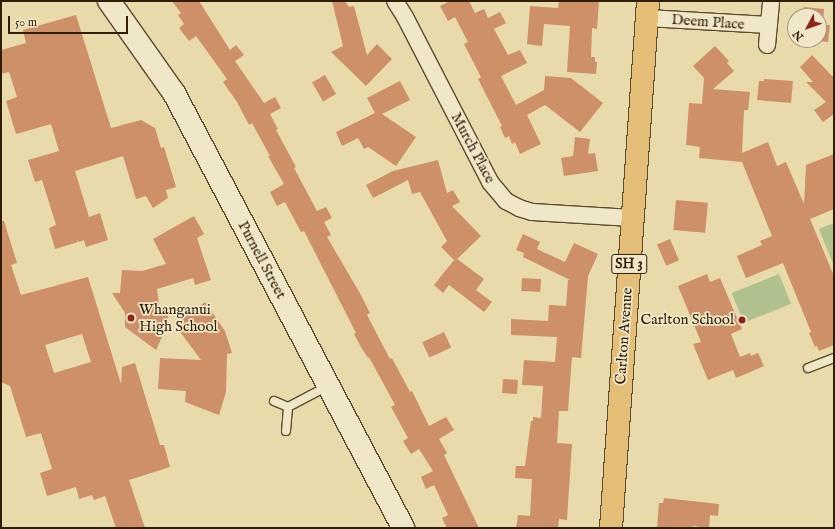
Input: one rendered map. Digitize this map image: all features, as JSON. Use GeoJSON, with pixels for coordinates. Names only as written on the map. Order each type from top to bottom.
{"type":"FeatureCollection","features":[{"type":"Feature","properties":{"kind":"highway","name":"Carlton Avenue"},"geometry":{"type":"LineString","coordinates":[[611,528],[648,9]]}},
{"type":"Feature","properties":{"kind":"main road","name":"Purnell Street"},"geometry":{"type":"LineString","coordinates":[[109,1],[174,94],[403,528]]}},
{"type":"Feature","properties":{"kind":"street","name":"Murch Place"},"geometry":{"type":"LineString","coordinates":[[394,1],[405,16],[497,193],[513,205],[532,212],[632,218]]}},
{"type":"Feature","properties":{"kind":"street"},"geometry":{"type":"LineString","coordinates":[[767,45],[771,3]]}},
{"type":"Feature","properties":{"kind":"street","name":"Deem Place"},"geometry":{"type":"LineString","coordinates":[[648,9],[769,26]]}},
{"type":"Feature","properties":{"kind":"lane"},"geometry":{"type":"LineString","coordinates":[[808,368],[834,358]]}},
{"type":"Feature","properties":{"kind":"lane"},"geometry":{"type":"LineString","coordinates":[[288,407],[329,386]]}},
{"type":"Feature","properties":{"kind":"lane"},"geometry":{"type":"LineString","coordinates":[[274,401],[288,407]]}},
{"type":"Feature","properties":{"kind":"lane"},"geometry":{"type":"LineString","coordinates":[[286,431],[288,407]]}},
{"type":"Feature","properties":{"kind":"green space"},"geometry":{"type":"Polygon","coordinates":[[[834,223],[834,266],[819,229],[834,223]]]}},
{"type":"Feature","properties":{"kind":"green space"},"geometry":{"type":"Polygon","coordinates":[[[779,274],[791,304],[744,323],[732,293],[779,274]]]}},
{"type":"Feature","properties":{"kind":"building"},"geometry":{"type":"Polygon","coordinates":[[[172,1],[199,1],[230,50],[236,45],[244,55],[235,61],[264,103],[275,97],[281,108],[270,114],[278,129],[276,130],[317,211],[326,207],[332,218],[324,222],[331,235],[327,237],[361,295],[370,313],[367,315],[390,359],[392,358],[410,392],[412,391],[429,426],[446,417],[454,430],[439,439],[447,453],[444,455],[479,528],[447,528],[442,518],[448,515],[434,485],[426,489],[421,477],[433,471],[419,449],[411,454],[403,441],[408,438],[391,407],[395,405],[369,357],[368,358],[354,334],[356,333],[304,231],[301,232],[285,202],[277,206],[270,192],[284,184],[268,156],[270,156],[252,123],[249,125],[237,102],[223,82],[227,79],[196,36],[189,41],[179,28],[184,24],[178,15],[181,13],[172,1]]]}},
{"type":"Feature","properties":{"kind":"building"},"geometry":{"type":"Polygon","coordinates":[[[332,1],[345,1],[349,7],[354,6],[367,55],[377,44],[392,59],[366,86],[331,52],[343,46],[332,1]]]}},
{"type":"Feature","properties":{"kind":"building"},"geometry":{"type":"Polygon","coordinates":[[[450,1],[469,1],[475,13],[484,9],[488,18],[500,12],[506,23],[494,29],[508,55],[520,50],[527,63],[501,76],[516,105],[544,90],[545,76],[571,78],[603,103],[580,132],[545,105],[527,115],[541,144],[520,154],[515,142],[512,144],[509,136],[505,138],[500,127],[502,126],[478,79],[481,77],[464,44],[468,42],[455,17],[448,21],[440,6],[450,1]]]}},
{"type":"Feature","properties":{"kind":"building"},"geometry":{"type":"Polygon","coordinates":[[[559,1],[599,1],[597,29],[592,28],[591,57],[595,57],[595,62],[597,62],[596,74],[567,72],[570,26],[544,24],[542,46],[527,44],[530,6],[558,8],[559,1]]]}},
{"type":"Feature","properties":{"kind":"building"},"geometry":{"type":"Polygon","coordinates":[[[76,15],[111,128],[141,120],[155,128],[161,148],[164,147],[176,187],[166,190],[168,198],[153,208],[146,196],[136,199],[123,156],[75,171],[89,217],[100,213],[108,240],[86,247],[84,240],[79,242],[77,239],[78,242],[55,249],[49,228],[56,225],[42,180],[35,182],[28,160],[59,151],[51,124],[16,134],[6,101],[17,97],[9,72],[1,74],[1,50],[26,43],[23,30],[76,15]]]}},
{"type":"Feature","properties":{"kind":"building"},"geometry":{"type":"Polygon","coordinates":[[[827,25],[830,25],[828,42],[827,25]]]}},
{"type":"Feature","properties":{"kind":"building"},"geometry":{"type":"Polygon","coordinates":[[[715,46],[729,61],[727,63],[734,71],[713,89],[750,92],[748,110],[744,110],[742,153],[768,142],[777,166],[786,162],[804,204],[806,165],[834,154],[834,209],[810,219],[834,276],[834,345],[819,351],[817,346],[815,347],[809,333],[811,332],[783,263],[746,278],[737,256],[762,245],[760,241],[772,236],[742,162],[699,158],[700,147],[686,145],[689,103],[702,104],[704,78],[693,66],[715,46]]]}},
{"type":"Feature","properties":{"kind":"building"},"geometry":{"type":"Polygon","coordinates":[[[812,55],[834,78],[834,114],[823,122],[814,110],[826,102],[806,82],[813,82],[800,67],[812,55]]]}},
{"type":"Feature","properties":{"kind":"building"},"geometry":{"type":"Polygon","coordinates":[[[325,75],[336,94],[323,102],[312,82],[325,75]]]}},
{"type":"Feature","properties":{"kind":"building"},"geometry":{"type":"Polygon","coordinates":[[[764,79],[793,81],[791,103],[757,100],[759,81],[764,81],[764,79]]]}},
{"type":"Feature","properties":{"kind":"building"},"geometry":{"type":"Polygon","coordinates":[[[400,81],[410,100],[382,114],[416,137],[396,166],[368,147],[364,149],[358,138],[342,146],[336,132],[375,113],[367,98],[400,81]]]}},
{"type":"Feature","properties":{"kind":"building"},"geometry":{"type":"Polygon","coordinates":[[[575,137],[590,139],[588,154],[595,153],[598,171],[564,176],[561,158],[573,156],[575,137]]]}},
{"type":"Feature","properties":{"kind":"building"},"geometry":{"type":"Polygon","coordinates":[[[438,160],[447,193],[453,190],[460,202],[452,206],[481,236],[457,259],[484,279],[476,290],[492,302],[484,312],[449,285],[443,293],[434,285],[454,260],[441,247],[447,241],[420,192],[412,194],[408,180],[373,198],[366,185],[393,171],[438,160]]]}},
{"type":"Feature","properties":{"kind":"building"},"geometry":{"type":"Polygon","coordinates":[[[676,200],[708,203],[705,233],[673,230],[676,200]]]}},
{"type":"Feature","properties":{"kind":"building"},"geometry":{"type":"Polygon","coordinates":[[[194,216],[204,234],[197,238],[211,280],[195,285],[193,278],[157,289],[160,312],[169,314],[166,328],[156,350],[125,327],[125,313],[112,293],[120,293],[122,270],[142,271],[166,264],[153,239],[194,216]]]}},
{"type":"Feature","properties":{"kind":"building"},"geometry":{"type":"Polygon","coordinates":[[[1,221],[4,221],[17,263],[11,265],[21,295],[88,277],[121,384],[122,367],[135,363],[160,445],[164,445],[170,467],[129,480],[145,528],[116,528],[105,496],[94,500],[92,495],[79,499],[76,487],[47,496],[40,473],[52,469],[41,433],[26,437],[10,386],[1,382],[1,221]],[[82,334],[45,345],[54,373],[91,362],[82,334]]]}},
{"type":"Feature","properties":{"kind":"building"},"geometry":{"type":"Polygon","coordinates":[[[523,234],[540,242],[537,249],[565,262],[574,243],[598,254],[588,276],[581,358],[572,357],[568,411],[559,411],[557,443],[572,444],[567,520],[559,519],[558,528],[516,528],[518,515],[530,516],[532,479],[515,478],[516,466],[525,466],[531,421],[533,421],[533,417],[541,418],[543,386],[522,385],[524,360],[555,362],[557,337],[511,335],[511,319],[548,321],[549,305],[566,306],[568,280],[570,280],[523,257],[524,253],[516,250],[523,234]]]}},
{"type":"Feature","properties":{"kind":"building"},"geometry":{"type":"Polygon","coordinates":[[[670,239],[679,260],[666,266],[657,244],[670,239]]]}},
{"type":"Feature","properties":{"kind":"building"},"geometry":{"type":"Polygon","coordinates":[[[707,274],[710,282],[720,278],[742,329],[731,334],[740,357],[750,353],[751,356],[758,353],[764,366],[736,378],[733,370],[708,380],[693,344],[701,342],[678,286],[707,274]]]}},
{"type":"Feature","properties":{"kind":"building"},"geometry":{"type":"Polygon","coordinates":[[[522,278],[541,279],[540,292],[521,291],[522,278]]]}},
{"type":"Feature","properties":{"kind":"building"},"geometry":{"type":"Polygon","coordinates":[[[205,302],[225,331],[232,353],[227,354],[226,392],[219,415],[185,402],[186,391],[158,389],[160,358],[201,360],[175,325],[205,302]]]}},
{"type":"Feature","properties":{"kind":"building"},"geometry":{"type":"Polygon","coordinates":[[[444,332],[451,347],[429,358],[422,342],[444,332]]]}},
{"type":"Feature","properties":{"kind":"building"},"geometry":{"type":"Polygon","coordinates":[[[503,379],[518,380],[517,394],[502,393],[503,379]]]}},
{"type":"Feature","properties":{"kind":"building"},"geometry":{"type":"Polygon","coordinates":[[[664,498],[719,504],[718,516],[710,515],[709,528],[693,526],[693,528],[657,528],[659,503],[663,503],[664,498]]]}},
{"type":"Feature","properties":{"kind":"place","name":"Whanganui High School"},"geometry":{"type":"Point","coordinates":[131,318]}},
{"type":"Feature","properties":{"kind":"place","name":"Carlton School"},"geometry":{"type":"Point","coordinates":[742,320]}}]}
